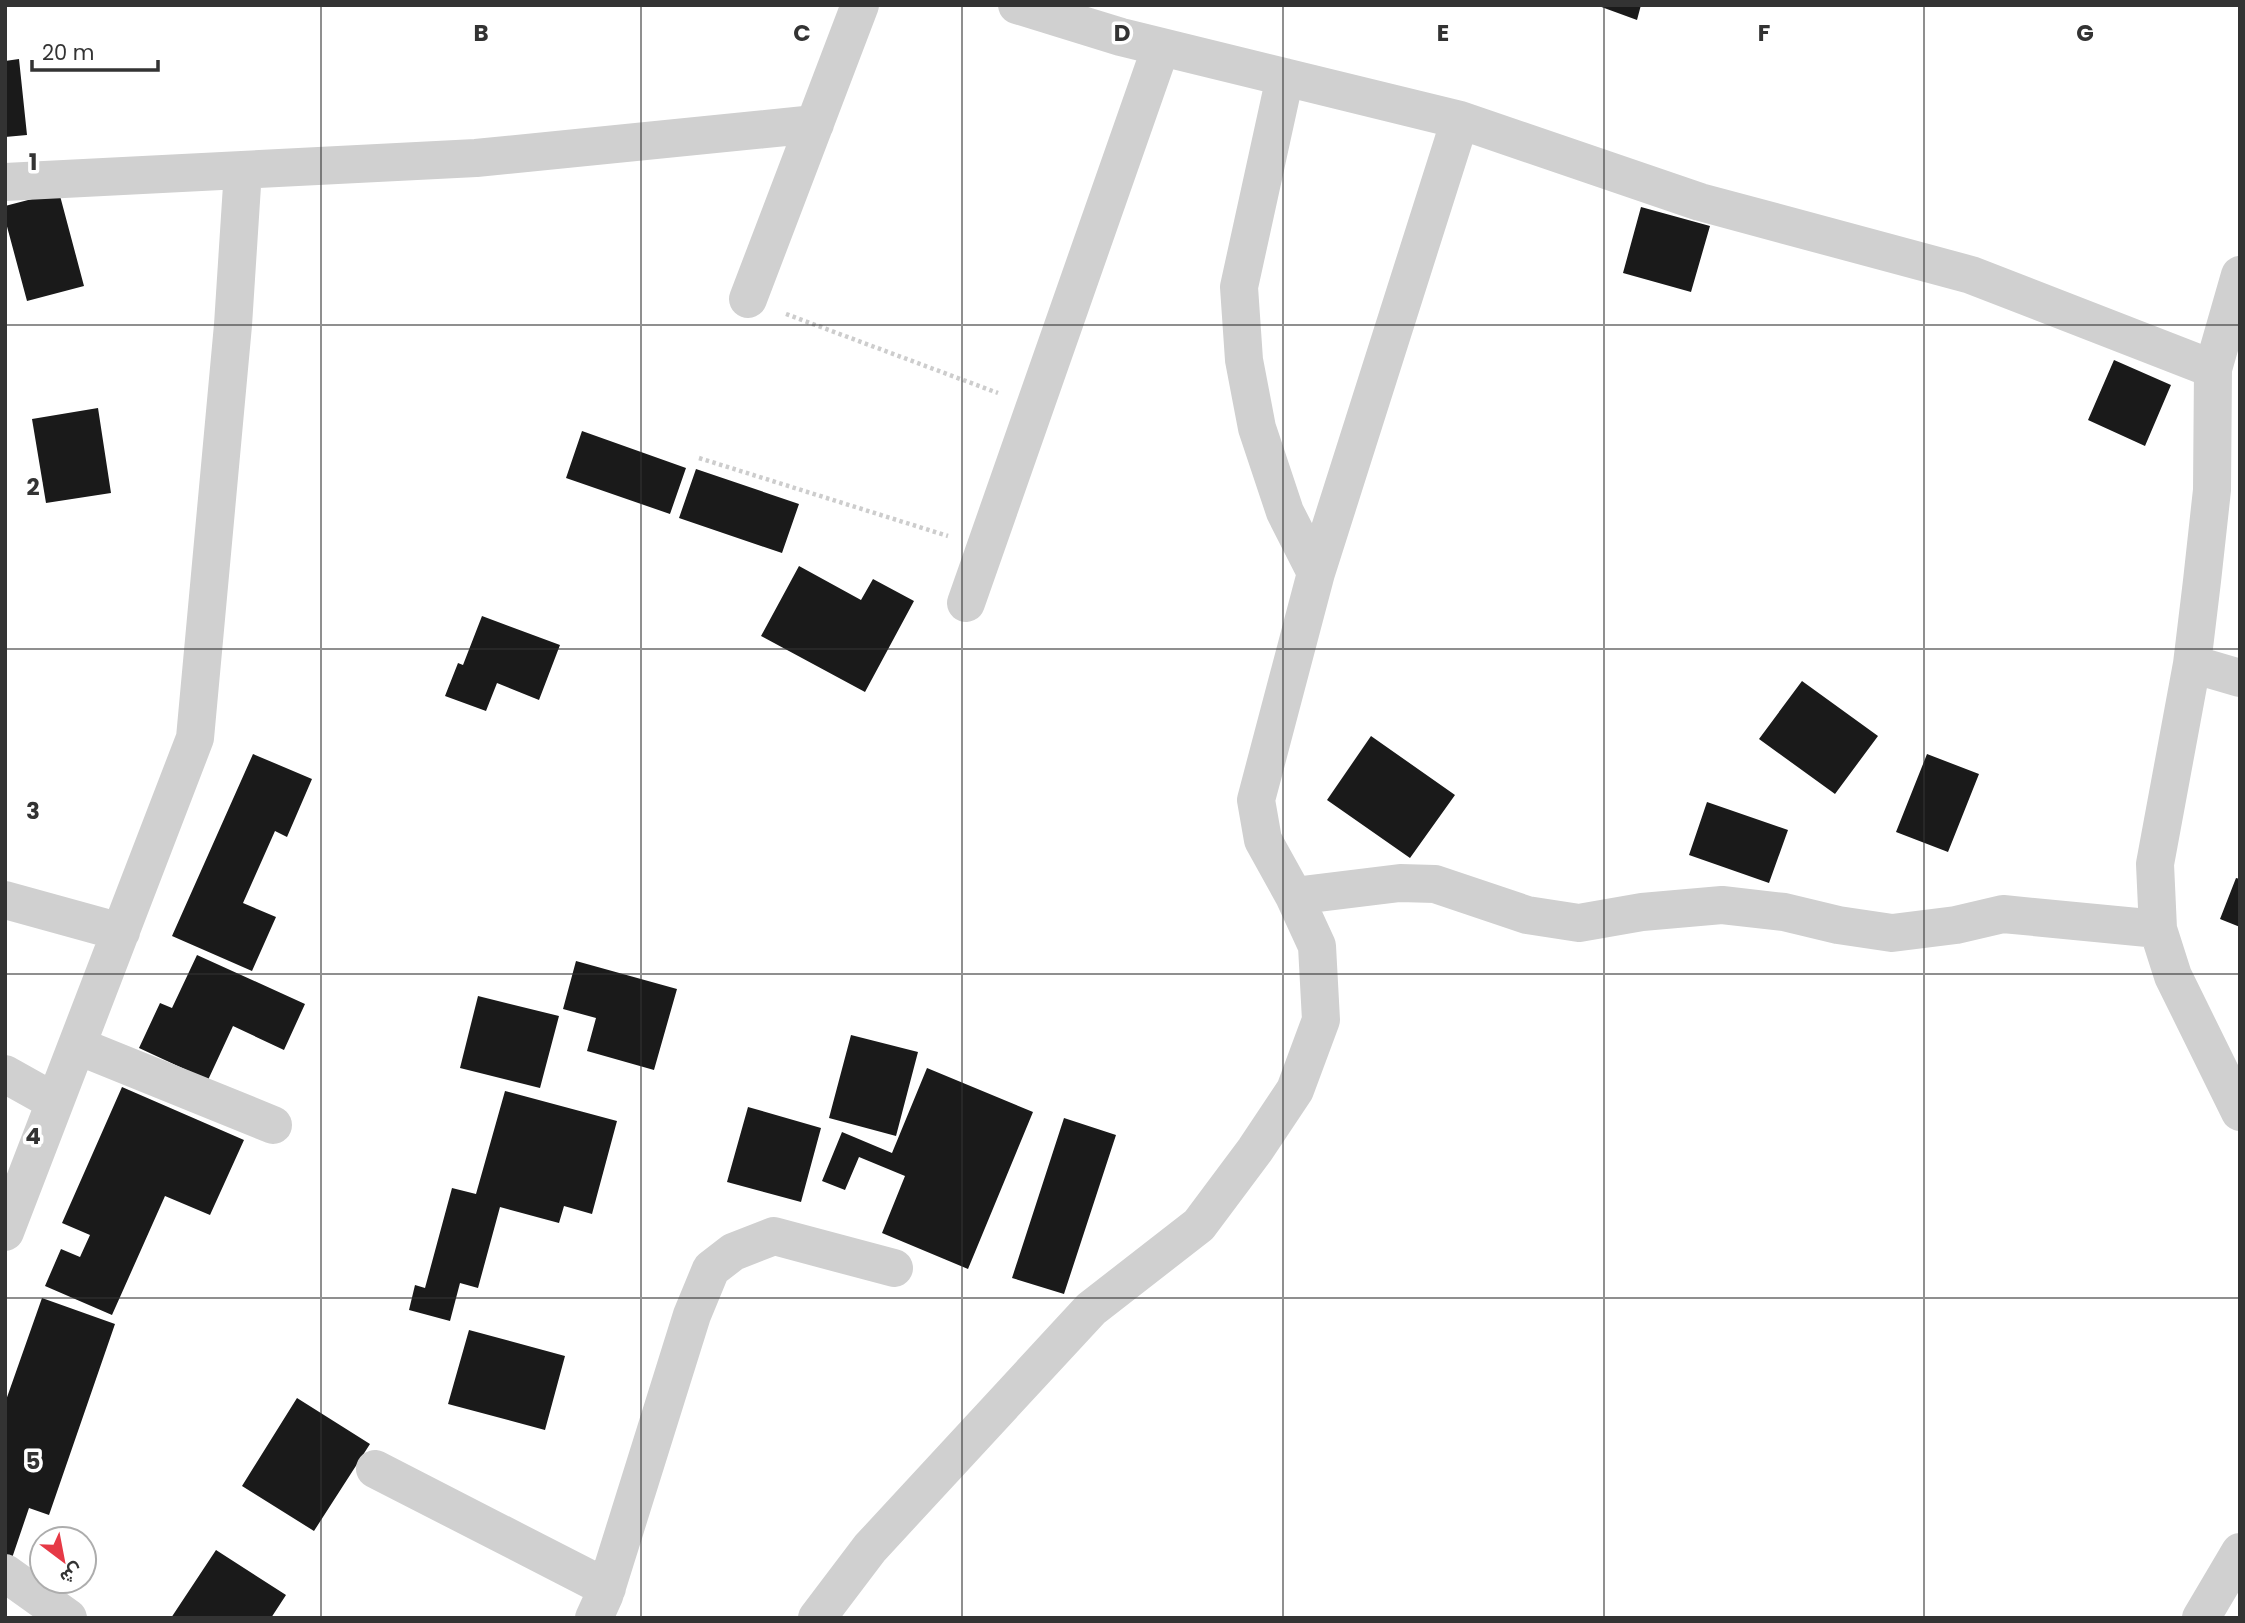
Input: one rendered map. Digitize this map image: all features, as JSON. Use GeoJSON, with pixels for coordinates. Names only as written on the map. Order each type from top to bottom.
{"type":"FeatureCollection","features":[{"type":"Feature","properties":{"kind":"street"},"geometry":{"type":"LineString","coordinates":[[748,299],[860,5]]}},
{"type":"Feature","properties":{"kind":"street"},"geometry":{"type":"LineString","coordinates":[[1017,5],[1161,47],[1460,120],[1700,202],[1971,275],[2213,369]]}},
{"type":"Feature","properties":{"kind":"street"},"geometry":{"type":"LineString","coordinates":[[966,603],[1161,47]]}},
{"type":"Feature","properties":{"kind":"street"},"geometry":{"type":"LineString","coordinates":[[1285,77],[1238,287],[1244,360],[1257,428],[1285,512],[1315,573]]}},
{"type":"Feature","properties":{"kind":"street"},"geometry":{"type":"LineString","coordinates":[[817,1618],[870,1548],[1091,1309],[1199,1225],[1255,1150],[1295,1090],[1321,1020],[1317,946],[1264,840],[1256,800],[1315,573],[1460,120]]}},
{"type":"Feature","properties":{"kind":"street"},"geometry":{"type":"LineString","coordinates":[[5,182],[476,158],[815,124]]}},
{"type":"Feature","properties":{"kind":"street"},"geometry":{"type":"LineString","coordinates":[[5,1232],[195,738],[233,325],[243,170]]}},
{"type":"Feature","properties":{"kind":"street"},"geometry":{"type":"LineString","coordinates":[[2240,275],[2213,369],[2212,489],[2192,664],[2155,864],[2158,929],[2173,976],[2240,1112]]}},
{"type":"Feature","properties":{"kind":"street"},"geometry":{"type":"LineString","coordinates":[[2192,664],[2240,678]]}},
{"type":"Feature","properties":{"kind":"street"},"geometry":{"type":"LineString","coordinates":[[1294,896],[1400,883],[1435,884],[1527,915],[1579,923],[1642,912],[1722,905],[1784,912],[1838,925],[1892,933],[1956,925],[2003,914],[2158,929]]}},
{"type":"Feature","properties":{"kind":"street"},"geometry":{"type":"LineString","coordinates":[[5,900],[121,932]]}},
{"type":"Feature","properties":{"kind":"street"},"geometry":{"type":"LineString","coordinates":[[78,1046],[273,1125]]}},
{"type":"Feature","properties":{"kind":"street"},"geometry":{"type":"LineString","coordinates":[[5,1074],[55,1102]]}},
{"type":"Feature","properties":{"kind":"street"},"geometry":{"type":"LineString","coordinates":[[375,1469],[600,1603],[692,1315],[710,1269],[733,1252],[774,1236],[894,1268]]}},
{"type":"Feature","properties":{"kind":"street"},"geometry":{"type":"LineString","coordinates":[[2201,1618],[2240,1552]]}},
{"type":"Feature","properties":{"kind":"street"},"geometry":{"type":"LineString","coordinates":[[5,1573],[68,1618]]}},
{"type":"Feature","properties":{"kind":"path"},"geometry":{"type":"LineString","coordinates":[[748,299],[1035,406]]}},
{"type":"Feature","properties":{"kind":"path"},"geometry":{"type":"LineString","coordinates":[[699,457],[985,548]]}},
{"type":"Feature","properties":{"kind":"building"},"geometry":{"type":"Polygon","coordinates":[[[1596,5],[1641,5],[1637,20],[1596,5]]]}},
{"type":"Feature","properties":{"kind":"building"},"geometry":{"type":"Polygon","coordinates":[[[19,59],[27,135],[5,137],[5,61],[19,59]]]}},
{"type":"Feature","properties":{"kind":"building"},"geometry":{"type":"Polygon","coordinates":[[[59,192],[84,286],[27,301],[5,219],[5,206],[59,192]]]}},
{"type":"Feature","properties":{"kind":"building"},"geometry":{"type":"Polygon","coordinates":[[[1641,207],[1710,226],[1691,292],[1623,273],[1641,207]]]}},
{"type":"Feature","properties":{"kind":"building"},"geometry":{"type":"Polygon","coordinates":[[[2114,360],[2171,385],[2145,446],[2088,420],[2114,360]]]}},
{"type":"Feature","properties":{"kind":"building"},"geometry":{"type":"Polygon","coordinates":[[[98,408],[111,493],[46,503],[32,419],[98,408]]]}},
{"type":"Feature","properties":{"kind":"building"},"geometry":{"type":"Polygon","coordinates":[[[582,431],[686,468],[670,514],[566,478],[582,431]]]}},
{"type":"Feature","properties":{"kind":"building"},"geometry":{"type":"Polygon","coordinates":[[[696,469],[799,504],[782,553],[679,518],[696,469]]]}},
{"type":"Feature","properties":{"kind":"building"},"geometry":{"type":"Polygon","coordinates":[[[799,566],[861,600],[873,579],[914,601],[865,692],[761,636],[799,566]]]}},
{"type":"Feature","properties":{"kind":"building"},"geometry":{"type":"Polygon","coordinates":[[[482,616],[560,645],[539,700],[497,683],[486,711],[445,696],[458,663],[463,665],[482,616]]]}},
{"type":"Feature","properties":{"kind":"building"},"geometry":{"type":"Polygon","coordinates":[[[1802,681],[1878,736],[1835,794],[1759,739],[1802,681]]]}},
{"type":"Feature","properties":{"kind":"building"},"geometry":{"type":"Polygon","coordinates":[[[1371,736],[1455,795],[1410,858],[1327,800],[1371,736]]]}},
{"type":"Feature","properties":{"kind":"building"},"geometry":{"type":"Polygon","coordinates":[[[253,754],[312,779],[287,837],[275,831],[243,903],[276,917],[252,971],[172,936],[253,754]]]}},
{"type":"Feature","properties":{"kind":"building"},"geometry":{"type":"Polygon","coordinates":[[[1927,754],[1979,774],[1948,852],[1896,832],[1927,754]]]}},
{"type":"Feature","properties":{"kind":"building"},"geometry":{"type":"Polygon","coordinates":[[[1707,802],[1788,830],[1769,883],[1689,855],[1707,802]]]}},
{"type":"Feature","properties":{"kind":"building"},"geometry":{"type":"Polygon","coordinates":[[[2236,878],[2240,879],[2240,927],[2220,919],[2236,878]]]}},
{"type":"Feature","properties":{"kind":"building"},"geometry":{"type":"Polygon","coordinates":[[[197,955],[305,1004],[284,1050],[233,1026],[208,1080],[139,1048],[160,1003],[172,1008],[197,955]]]}},
{"type":"Feature","properties":{"kind":"building"},"geometry":{"type":"Polygon","coordinates":[[[576,961],[677,989],[654,1070],[587,1051],[596,1018],[563,1009],[576,961]]]}},
{"type":"Feature","properties":{"kind":"building"},"geometry":{"type":"Polygon","coordinates":[[[478,996],[559,1016],[540,1088],[460,1068],[478,996]]]}},
{"type":"Feature","properties":{"kind":"building"},"geometry":{"type":"Polygon","coordinates":[[[851,1035],[918,1052],[896,1136],[829,1118],[851,1035]]]}},
{"type":"Feature","properties":{"kind":"building"},"geometry":{"type":"Polygon","coordinates":[[[927,1068],[1033,1112],[968,1269],[882,1233],[905,1176],[859,1157],[845,1190],[822,1181],[842,1132],[892,1153],[927,1068]]]}},
{"type":"Feature","properties":{"kind":"building"},"geometry":{"type":"Polygon","coordinates":[[[122,1087],[244,1140],[210,1215],[165,1196],[112,1315],[45,1286],[61,1249],[80,1257],[90,1235],[62,1223],[122,1087]]]}},
{"type":"Feature","properties":{"kind":"building"},"geometry":{"type":"Polygon","coordinates":[[[505,1091],[617,1121],[592,1214],[564,1206],[559,1223],[500,1207],[478,1288],[460,1283],[450,1321],[409,1310],[415,1285],[425,1288],[452,1188],[476,1194],[505,1091]]]}},
{"type":"Feature","properties":{"kind":"building"},"geometry":{"type":"Polygon","coordinates":[[[748,1107],[821,1128],[801,1202],[727,1182],[748,1107]]]}},
{"type":"Feature","properties":{"kind":"building"},"geometry":{"type":"Polygon","coordinates":[[[1064,1118],[1116,1135],[1064,1294],[1012,1278],[1064,1118]]]}},
{"type":"Feature","properties":{"kind":"building"},"geometry":{"type":"Polygon","coordinates":[[[42,1298],[115,1324],[49,1515],[29,1508],[10,1564],[5,1562],[5,1403],[42,1298]]]}},
{"type":"Feature","properties":{"kind":"building"},"geometry":{"type":"Polygon","coordinates":[[[469,1330],[565,1356],[545,1430],[448,1404],[469,1330]]]}},
{"type":"Feature","properties":{"kind":"building"},"geometry":{"type":"Polygon","coordinates":[[[297,1398],[370,1444],[314,1531],[242,1486],[297,1398]]]}},
{"type":"Feature","properties":{"kind":"building"},"geometry":{"type":"Polygon","coordinates":[[[216,1550],[286,1595],[271,1618],[171,1618],[216,1550]]]}}]}
